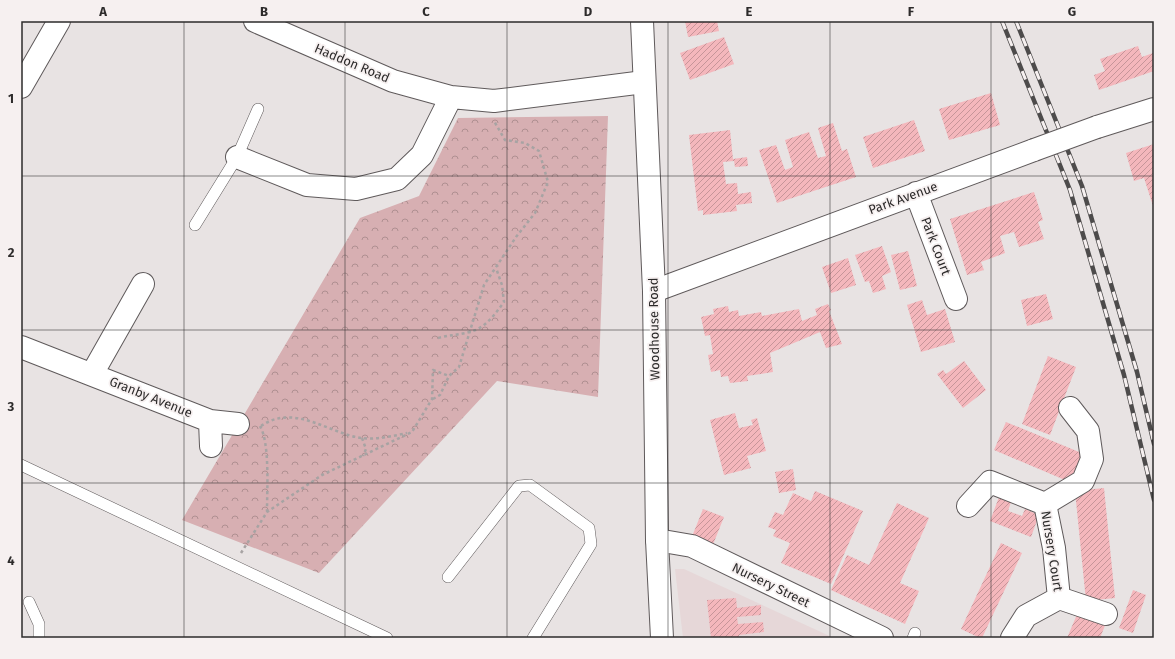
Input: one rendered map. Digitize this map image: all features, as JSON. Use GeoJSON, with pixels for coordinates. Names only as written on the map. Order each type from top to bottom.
{"type":"FeatureCollection","features":[{"type":"Feature","properties":{"kind":"main road"},"geometry":{"type":"LineString","coordinates":[[21,88],[59,21]]}},
{"type":"Feature","properties":{"kind":"main road","name":"Haddon Road"},"geometry":{"type":"LineString","coordinates":[[255,21],[393,81],[451,97],[494,101],[644,82]]}},
{"type":"Feature","properties":{"kind":"main road","name":"Woodhouse Road"},"geometry":{"type":"LineString","coordinates":[[642,21],[654,291],[656,540],[662,638]]}},
{"type":"Feature","properties":{"kind":"main road"},"geometry":{"type":"LineString","coordinates":[[237,157],[307,185],[356,189],[397,179],[422,155],[451,97]]}},
{"type":"Feature","properties":{"kind":"main road","name":"Park Avenue"},"geometry":{"type":"LineString","coordinates":[[654,291],[916,193],[1097,127],[1154,108]]}},
{"type":"Feature","properties":{"kind":"main road","name":"Park Court"},"geometry":{"type":"LineString","coordinates":[[916,193],[956,299]]}},
{"type":"Feature","properties":{"kind":"main road","name":"Granby Avenue"},"geometry":{"type":"LineString","coordinates":[[92,374],[143,284]]}},
{"type":"Feature","properties":{"kind":"main road","name":"Granby Avenue"},"geometry":{"type":"LineString","coordinates":[[21,347],[210,421],[238,424]]}},
{"type":"Feature","properties":{"kind":"main road","name":"Nursery Court"},"geometry":{"type":"LineString","coordinates":[[1045,504],[1083,481],[1092,459],[1088,431],[1070,408]]}},
{"type":"Feature","properties":{"kind":"main road"},"geometry":{"type":"LineString","coordinates":[[210,421],[211,446]]}},
{"type":"Feature","properties":{"kind":"main road","name":"Nursery Court"},"geometry":{"type":"LineString","coordinates":[[968,506],[990,482],[1045,504]]}},
{"type":"Feature","properties":{"kind":"main road","name":"Nursery Court"},"geometry":{"type":"LineString","coordinates":[[1045,504],[1054,548],[1059,598]]}},
{"type":"Feature","properties":{"kind":"main road","name":"Nursery Street"},"geometry":{"type":"LineString","coordinates":[[656,540],[692,546],[882,638]]}},
{"type":"Feature","properties":{"kind":"main road","name":"Nursery Court"},"geometry":{"type":"LineString","coordinates":[[1012,638],[1026,616],[1059,598],[1106,614]]}},
{"type":"Feature","properties":{"kind":"lane"},"geometry":{"type":"LineString","coordinates":[[195,225],[237,157],[258,109]]}},
{"type":"Feature","properties":{"kind":"lane"},"geometry":{"type":"LineString","coordinates":[[21,465],[387,638]]}},
{"type":"Feature","properties":{"kind":"lane"},"geometry":{"type":"LineString","coordinates":[[448,577],[519,486],[530,485],[590,528],[591,544],[533,638]]}},
{"type":"Feature","properties":{"kind":"lane"},"geometry":{"type":"LineString","coordinates":[[28,602],[39,624],[39,638]]}},
{"type":"Feature","properties":{"kind":"path"},"geometry":{"type":"LineString","coordinates":[[432,399],[440,395],[449,376],[459,367],[484,285],[535,213],[548,182],[539,151],[525,143],[506,140],[492,118],[494,101]]}},
{"type":"Feature","properties":{"kind":"path"},"geometry":{"type":"LineString","coordinates":[[438,338],[452,334],[470,332],[491,319],[504,302],[502,285],[496,267]]}},
{"type":"Feature","properties":{"kind":"path"},"geometry":{"type":"LineString","coordinates":[[233,565],[267,512],[322,475],[412,432],[432,399],[433,370],[449,376]]}},
{"type":"Feature","properties":{"kind":"path"},"geometry":{"type":"LineString","coordinates":[[238,424],[261,426],[283,417],[300,418],[362,438],[412,432]]}},
{"type":"Feature","properties":{"kind":"path"},"geometry":{"type":"LineString","coordinates":[[261,426],[265,441],[267,465],[267,512]]}},
{"type":"Feature","properties":{"kind":"path"},"geometry":{"type":"LineString","coordinates":[[362,438],[366,449],[362,456]]}},
{"type":"Feature","properties":{"kind":"shaded area"},"geometry":{"type":"Polygon","coordinates":[[[675,569],[684,569],[834,638],[683,638],[675,569]]]}},
{"type":"Feature","properties":{"kind":"green space"},"geometry":{"type":"Polygon","coordinates":[[[608,116],[598,397],[497,381],[319,573],[182,520],[360,218],[419,196],[458,118],[608,116]]]}},
{"type":"Feature","properties":{"kind":"building"},"geometry":{"type":"Polygon","coordinates":[[[685,21],[717,21],[719,31],[688,37],[685,21]]]}},
{"type":"Feature","properties":{"kind":"building"},"geometry":{"type":"Polygon","coordinates":[[[724,37],[734,64],[690,80],[680,53],[724,37]]]}},
{"type":"Feature","properties":{"kind":"building"},"geometry":{"type":"Polygon","coordinates":[[[1138,46],[1142,57],[1153,53],[1154,71],[1099,90],[1094,75],[1105,71],[1100,59],[1138,46]]]}},
{"type":"Feature","properties":{"kind":"building"},"geometry":{"type":"Polygon","coordinates":[[[991,93],[1000,125],[949,140],[939,109],[991,93]]]}},
{"type":"Feature","properties":{"kind":"building"},"geometry":{"type":"Polygon","coordinates":[[[914,120],[925,151],[873,168],[863,137],[914,120]]]}},
{"type":"Feature","properties":{"kind":"building"},"geometry":{"type":"Polygon","coordinates":[[[833,123],[842,151],[847,149],[856,177],[777,203],[759,150],[776,145],[785,170],[793,167],[785,140],[809,132],[818,158],[826,156],[818,128],[833,123]]]}},
{"type":"Feature","properties":{"kind":"building"},"geometry":{"type":"Polygon","coordinates":[[[730,130],[733,159],[747,157],[748,166],[735,167],[734,161],[723,162],[726,184],[737,183],[738,194],[751,192],[752,203],[736,205],[737,211],[703,215],[703,210],[698,211],[689,135],[730,130]]]}},
{"type":"Feature","properties":{"kind":"building"},"geometry":{"type":"Polygon","coordinates":[[[1154,144],[1154,209],[1144,178],[1134,181],[1126,153],[1154,144]]]}},
{"type":"Feature","properties":{"kind":"building"},"geometry":{"type":"Polygon","coordinates":[[[1034,192],[1043,220],[1038,222],[1044,239],[1019,247],[1014,232],[1000,236],[1005,253],[981,262],[984,270],[967,275],[950,219],[1034,192]]]}},
{"type":"Feature","properties":{"kind":"building"},"geometry":{"type":"Polygon","coordinates":[[[882,246],[891,272],[882,276],[886,289],[873,293],[869,281],[865,282],[855,255],[882,246]]]}},
{"type":"Feature","properties":{"kind":"building"},"geometry":{"type":"Polygon","coordinates":[[[908,251],[917,286],[900,290],[891,255],[908,251]]]}},
{"type":"Feature","properties":{"kind":"building"},"geometry":{"type":"Polygon","coordinates":[[[848,258],[856,285],[831,293],[822,267],[848,258]]]}},
{"type":"Feature","properties":{"kind":"building"},"geometry":{"type":"Polygon","coordinates":[[[1046,294],[1053,319],[1027,326],[1021,300],[1046,294]]]}},
{"type":"Feature","properties":{"kind":"building"},"geometry":{"type":"Polygon","coordinates":[[[922,300],[927,315],[945,309],[955,342],[921,352],[907,305],[922,300]]]}},
{"type":"Feature","properties":{"kind":"building"},"geometry":{"type":"Polygon","coordinates":[[[828,304],[831,310],[829,311],[842,344],[826,348],[820,332],[770,353],[773,372],[747,376],[748,381],[730,383],[728,376],[721,377],[720,370],[711,372],[708,355],[713,354],[710,335],[705,336],[701,317],[714,314],[713,309],[728,306],[729,312],[738,310],[739,316],[761,312],[762,316],[799,309],[802,321],[817,315],[815,309],[828,304]]]}},
{"type":"Feature","properties":{"kind":"building"},"geometry":{"type":"Polygon","coordinates":[[[1048,356],[1076,367],[1050,435],[1022,424],[1048,356]]]}},
{"type":"Feature","properties":{"kind":"building"},"geometry":{"type":"Polygon","coordinates":[[[964,361],[986,390],[963,408],[937,374],[943,370],[946,374],[964,361]]]}},
{"type":"Feature","properties":{"kind":"building"},"geometry":{"type":"Polygon","coordinates":[[[735,413],[739,428],[753,425],[751,420],[757,418],[766,451],[747,456],[751,468],[724,475],[710,420],[735,413]]]}},
{"type":"Feature","properties":{"kind":"building"},"geometry":{"type":"Polygon","coordinates":[[[1006,422],[1084,454],[1072,483],[994,450],[1006,422]]]}},
{"type":"Feature","properties":{"kind":"building"},"geometry":{"type":"Polygon","coordinates":[[[793,469],[796,490],[779,493],[775,472],[793,469]]]}},
{"type":"Feature","properties":{"kind":"building"},"geometry":{"type":"Polygon","coordinates":[[[1104,488],[1115,598],[1086,601],[1075,491],[1104,488]]]}},
{"type":"Feature","properties":{"kind":"building"},"geometry":{"type":"Polygon","coordinates":[[[815,491],[863,511],[831,584],[781,563],[790,543],[773,536],[776,530],[768,527],[775,512],[783,515],[793,493],[811,501],[815,491]]]}},
{"type":"Feature","properties":{"kind":"building"},"geometry":{"type":"Polygon","coordinates":[[[999,497],[1011,502],[1008,511],[1022,516],[1025,509],[1039,515],[1031,537],[990,521],[999,497]]]}},
{"type":"Feature","properties":{"kind":"building"},"geometry":{"type":"Polygon","coordinates":[[[897,503],[929,518],[900,583],[919,591],[905,624],[831,590],[847,555],[869,565],[897,503]]]}},
{"type":"Feature","properties":{"kind":"building"},"geometry":{"type":"Polygon","coordinates":[[[703,509],[724,517],[712,547],[691,539],[703,509]]]}},
{"type":"Feature","properties":{"kind":"building"},"geometry":{"type":"Polygon","coordinates":[[[1001,543],[1022,553],[982,638],[980,638],[961,629],[1001,543]]]}},
{"type":"Feature","properties":{"kind":"building"},"geometry":{"type":"Polygon","coordinates":[[[1133,590],[1146,595],[1133,633],[1119,628],[1133,590]]]}},
{"type":"Feature","properties":{"kind":"building"},"geometry":{"type":"Polygon","coordinates":[[[736,598],[737,608],[761,605],[761,615],[737,617],[738,624],[763,622],[764,632],[739,635],[739,638],[711,638],[707,600],[736,598]]]}},
{"type":"Feature","properties":{"kind":"building"},"geometry":{"type":"Polygon","coordinates":[[[1078,612],[1106,623],[1100,638],[1067,638],[1078,612]]]}},
{"type":"Feature","properties":{"kind":"railway"},"geometry":{"type":"LineString","coordinates":[[1002,21],[1070,190],[1124,375],[1154,500]]}},
{"type":"Feature","properties":{"kind":"railway"},"geometry":{"type":"LineString","coordinates":[[1016,21],[1082,186],[1137,372],[1154,444]]}}]}
